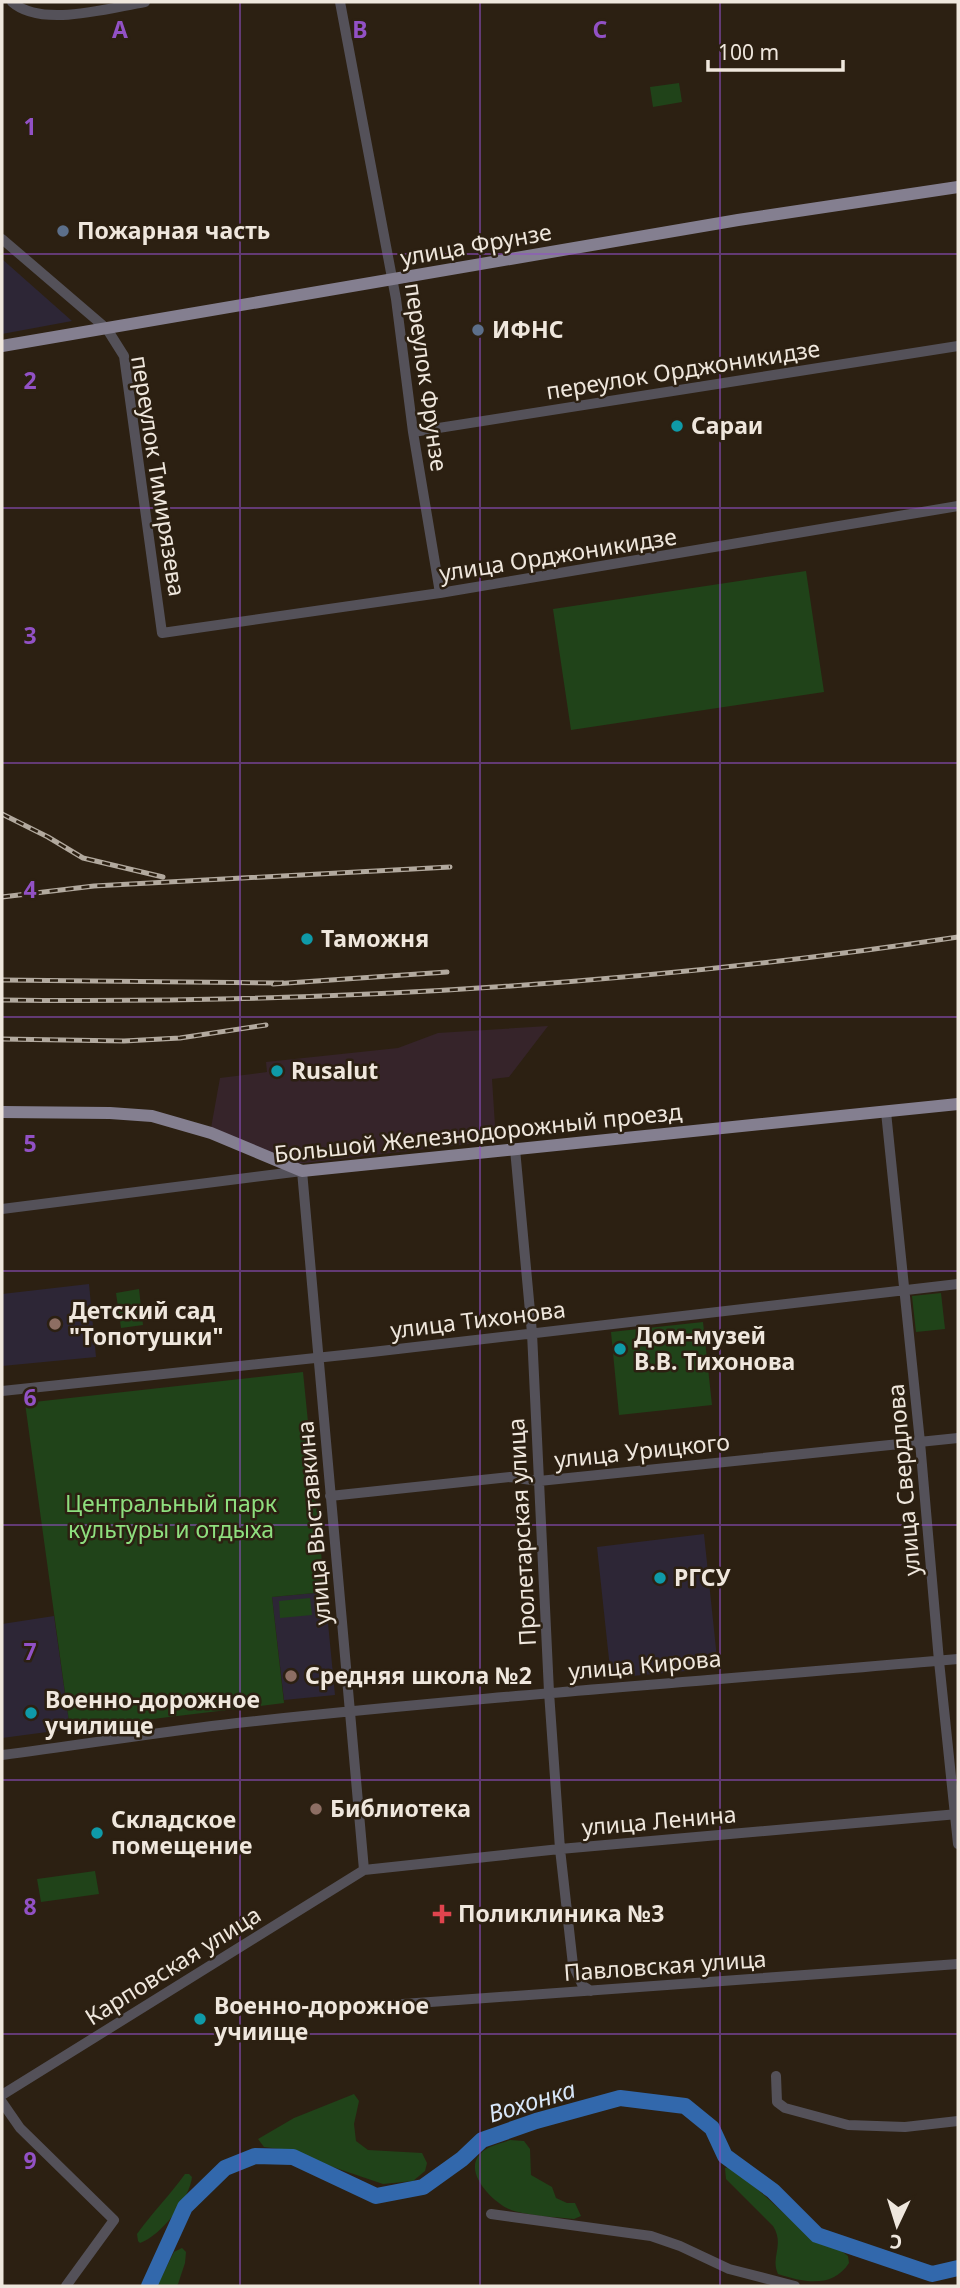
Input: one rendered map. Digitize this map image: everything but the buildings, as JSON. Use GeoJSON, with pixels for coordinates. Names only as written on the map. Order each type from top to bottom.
{"type":"FeatureCollection","features":[{"type":"Feature","properties":{"kind":"main road","name":"улица Фрунзе"},"geometry":{"type":"LineString","coordinates":[[2,346],[738,220],[958,187]]}},
{"type":"Feature","properties":{"kind":"main road","name":"Большой Железнодорожный проезд"},"geometry":{"type":"LineString","coordinates":[[302,1171],[958,1104]]}},
{"type":"Feature","properties":{"kind":"main road"},"geometry":{"type":"LineString","coordinates":[[2,1112],[152,1116],[201,1130],[302,1171]]}},
{"type":"Feature","properties":{"kind":"street"},"geometry":{"type":"LineString","coordinates":[[12,2],[21,10],[40,15],[62,15],[145,2]]}},
{"type":"Feature","properties":{"kind":"street","name":"переулок Фрунзе"},"geometry":{"type":"LineString","coordinates":[[340,2],[392,280],[413,432],[440,593]]}},
{"type":"Feature","properties":{"kind":"street","name":"переулок Тимирязева"},"geometry":{"type":"LineString","coordinates":[[2,239],[107,328],[124,356],[162,633]]}},
{"type":"Feature","properties":{"kind":"street","name":"переулок Орджоникидзе"},"geometry":{"type":"LineString","coordinates":[[413,432],[958,346]]}},
{"type":"Feature","properties":{"kind":"street","name":"улица Орджоникидзе"},"geometry":{"type":"LineString","coordinates":[[162,633],[440,593],[958,506]]}},
{"type":"Feature","properties":{"kind":"street","name":"улица Свердлова"},"geometry":{"type":"LineString","coordinates":[[886,1112],[958,1844]]}},
{"type":"Feature","properties":{"kind":"street","name":"Пролетарская улица"},"geometry":{"type":"LineString","coordinates":[[515,1149],[531,1333],[549,1692],[560,1849],[573,1965],[583,1986],[591,1991]]}},
{"type":"Feature","properties":{"kind":"street","name":"Большой Железнодорожный проезд"},"geometry":{"type":"LineString","coordinates":[[2,1209],[302,1171]]}},
{"type":"Feature","properties":{"kind":"street","name":"улица Выставкина"},"geometry":{"type":"LineString","coordinates":[[302,1171],[364,1870]]}},
{"type":"Feature","properties":{"kind":"street","name":"улица Тихонова"},"geometry":{"type":"LineString","coordinates":[[2,1391],[958,1284]]}},
{"type":"Feature","properties":{"kind":"street","name":"улица Урицкого"},"geometry":{"type":"LineString","coordinates":[[330,1496],[510,1477],[539,1481],[958,1438]]}},
{"type":"Feature","properties":{"kind":"street","name":"улица Кирова"},"geometry":{"type":"LineString","coordinates":[[2,1755],[233,1724],[549,1692],[958,1659]]}},
{"type":"Feature","properties":{"kind":"street","name":"улица Ленина"},"geometry":{"type":"LineString","coordinates":[[364,1870],[560,1849],[956,1815]]}},
{"type":"Feature","properties":{"kind":"street","name":"Карповская улица"},"geometry":{"type":"LineString","coordinates":[[2,2095],[364,1870]]}},
{"type":"Feature","properties":{"kind":"street","name":"Павловская улица"},"geometry":{"type":"LineString","coordinates":[[375,2006],[958,1964]]}},
{"type":"Feature","properties":{"kind":"street"},"geometry":{"type":"LineString","coordinates":[[776,2076],[777,2102],[785,2108],[848,2125],[905,2127],[958,2121]]}},
{"type":"Feature","properties":{"kind":"street"},"geometry":{"type":"LineString","coordinates":[[2,2102],[20,2129],[114,2220],[66,2286]]}},
{"type":"Feature","properties":{"kind":"street"},"geometry":{"type":"LineString","coordinates":[[491,2214],[651,2236],[729,2269],[795,2286]]}},
{"type":"Feature","properties":{"kind":"shaded area"},"geometry":{"type":"Polygon","coordinates":[[[2,259],[72,321],[2,334],[2,259]]]}},
{"type":"Feature","properties":{"kind":"shaded area"},"geometry":{"type":"Polygon","coordinates":[[[548,1026],[509,1077],[492,1079],[496,1141],[296,1164],[211,1128],[220,1078],[267,1072],[266,1062],[398,1048],[438,1033],[548,1026]]]}},
{"type":"Feature","properties":{"kind":"shaded area","name":"Детский сад \"Топотушки\""},"geometry":{"type":"Polygon","coordinates":[[[89,1284],[96,1357],[2,1366],[2,1294],[89,1284]]]}},
{"type":"Feature","properties":{"kind":"shaded area"},"geometry":{"type":"Polygon","coordinates":[[[704,1534],[718,1668],[611,1678],[597,1547],[704,1534]]]}},
{"type":"Feature","properties":{"kind":"shaded area"},"geometry":{"type":"Polygon","coordinates":[[[325,1592],[335,1695],[284,1700],[272,1597],[325,1592]]]}},
{"type":"Feature","properties":{"kind":"shaded area"},"geometry":{"type":"Polygon","coordinates":[[[54,1616],[70,1729],[2,1738],[2,1624],[54,1616]]]}},
{"type":"Feature","properties":{"kind":"green space"},"geometry":{"type":"Polygon","coordinates":[[[679,83],[682,102],[653,107],[650,87],[679,83]]]}},
{"type":"Feature","properties":{"kind":"green space"},"geometry":{"type":"Polygon","coordinates":[[[806,571],[824,692],[571,730],[553,609],[806,571]]]}},
{"type":"Feature","properties":{"kind":"green space"},"geometry":{"type":"Polygon","coordinates":[[[139,1289],[143,1325],[121,1328],[116,1293],[139,1289]]]}},
{"type":"Feature","properties":{"kind":"green space"},"geometry":{"type":"Polygon","coordinates":[[[941,1293],[945,1329],[916,1332],[912,1296],[941,1293]]]}},
{"type":"Feature","properties":{"kind":"green space"},"geometry":{"type":"Polygon","coordinates":[[[703,1322],[712,1405],[619,1415],[611,1332],[703,1322]]]}},
{"type":"Feature","properties":{"kind":"green space","name":"Центральный парк культуры и отдыха"},"geometry":{"type":"Polygon","coordinates":[[[303,1372],[325,1592],[272,1597],[284,1703],[70,1729],[25,1403],[303,1372]]]}},
{"type":"Feature","properties":{"kind":"green space"},"geometry":{"type":"Polygon","coordinates":[[[310,1598],[312,1615],[280,1618],[279,1601],[310,1598]]]}},
{"type":"Feature","properties":{"kind":"green space"},"geometry":{"type":"Polygon","coordinates":[[[95,1871],[99,1894],[41,1902],[37,1879],[95,1871]]]}},
{"type":"Feature","properties":{"kind":"green space"},"geometry":{"type":"Polygon","coordinates":[[[354,2094],[359,2101],[354,2124],[356,2141],[368,2150],[422,2153],[427,2163],[425,2171],[413,2181],[383,2184],[280,2149],[264,2147],[258,2139],[294,2118],[354,2094]]]}},
{"type":"Feature","properties":{"kind":"green space"},"geometry":{"type":"Polygon","coordinates":[[[510,2140],[524,2141],[530,2149],[531,2175],[552,2187],[556,2198],[575,2203],[581,2216],[574,2219],[521,2213],[507,2208],[491,2196],[478,2179],[476,2162],[486,2149],[510,2140]]]}},
{"type":"Feature","properties":{"kind":"green space"},"geometry":{"type":"Polygon","coordinates":[[[732,2166],[810,2237],[836,2247],[848,2256],[849,2263],[842,2271],[835,2277],[818,2281],[798,2280],[778,2274],[776,2233],[773,2226],[726,2179],[725,2168],[732,2166]]]}},
{"type":"Feature","properties":{"kind":"green space"},"geometry":{"type":"Polygon","coordinates":[[[185,2174],[192,2177],[180,2205],[157,2233],[140,2243],[137,2234],[185,2174]]]}},
{"type":"Feature","properties":{"kind":"green space"},"geometry":{"type":"Polygon","coordinates":[[[182,2248],[186,2252],[185,2263],[178,2284],[157,2286],[174,2252],[182,2248]]]}},
{"type":"Feature","properties":{"kind":"waterway","name":"Вохонка"},"geometry":{"type":"LineString","coordinates":[[149,2286],[185,2207],[225,2168],[255,2156],[293,2157],[376,2196],[423,2187],[462,2159],[482,2140],[536,2121],[620,2098],[685,2106],[712,2128],[725,2156],[773,2191],[817,2235],[932,2274],[958,2268]]}},
{"type":"Feature","properties":{"kind":"railway"},"geometry":{"type":"LineString","coordinates":[[2,814],[83,858],[163,877]]}},
{"type":"Feature","properties":{"kind":"railway"},"geometry":{"type":"LineString","coordinates":[[2,897],[94,886],[450,867]]}},
{"type":"Feature","properties":{"kind":"railway"},"geometry":{"type":"LineString","coordinates":[[2,1000],[242,999],[481,988],[720,968],[958,937]]}},
{"type":"Feature","properties":{"kind":"railway"},"geometry":{"type":"LineString","coordinates":[[273,984],[447,972]]}},
{"type":"Feature","properties":{"kind":"railway"},"geometry":{"type":"LineString","coordinates":[[2,980],[283,983]]}},
{"type":"Feature","properties":{"kind":"railway"},"geometry":{"type":"LineString","coordinates":[[2,1039],[124,1041],[180,1038],[266,1025]]}},
{"type":"Feature","properties":{"kind":"place","name":"Пожарная часть"},"geometry":{"type":"Point","coordinates":[63,231]}},
{"type":"Feature","properties":{"kind":"place","name":"ИФНС"},"geometry":{"type":"Point","coordinates":[478,330]}},
{"type":"Feature","properties":{"kind":"place","name":"Сараи"},"geometry":{"type":"Point","coordinates":[677,426]}},
{"type":"Feature","properties":{"kind":"place","name":"Таможня"},"geometry":{"type":"Point","coordinates":[307,939]}},
{"type":"Feature","properties":{"kind":"place","name":"Rusalut"},"geometry":{"type":"Point","coordinates":[277,1071]}},
{"type":"Feature","properties":{"kind":"place","name":"Детский сад \"Топотушки\""},"geometry":{"type":"Point","coordinates":[55,1324]}},
{"type":"Feature","properties":{"kind":"place","name":"Дом-музей В.В. Тихонова"},"geometry":{"type":"Point","coordinates":[620,1349]}},
{"type":"Feature","properties":{"kind":"place","name":"РГСУ"},"geometry":{"type":"Point","coordinates":[660,1578]}},
{"type":"Feature","properties":{"kind":"place","name":"Средняя школа №2"},"geometry":{"type":"Point","coordinates":[291,1676]}},
{"type":"Feature","properties":{"kind":"place","name":"Военно-дорожное училище"},"geometry":{"type":"Point","coordinates":[31,1713]}},
{"type":"Feature","properties":{"kind":"place","name":"Библиотека"},"geometry":{"type":"Point","coordinates":[316,1809]}},
{"type":"Feature","properties":{"kind":"place","name":"Складское помещение"},"geometry":{"type":"Point","coordinates":[97,1833]}},
{"type":"Feature","properties":{"kind":"place","name":"Поликлиника №3"},"geometry":{"type":"Point","coordinates":[442,1914]}},
{"type":"Feature","properties":{"kind":"place","name":"Военно-дорожное учиище"},"geometry":{"type":"Point","coordinates":[200,2019]}}]}
